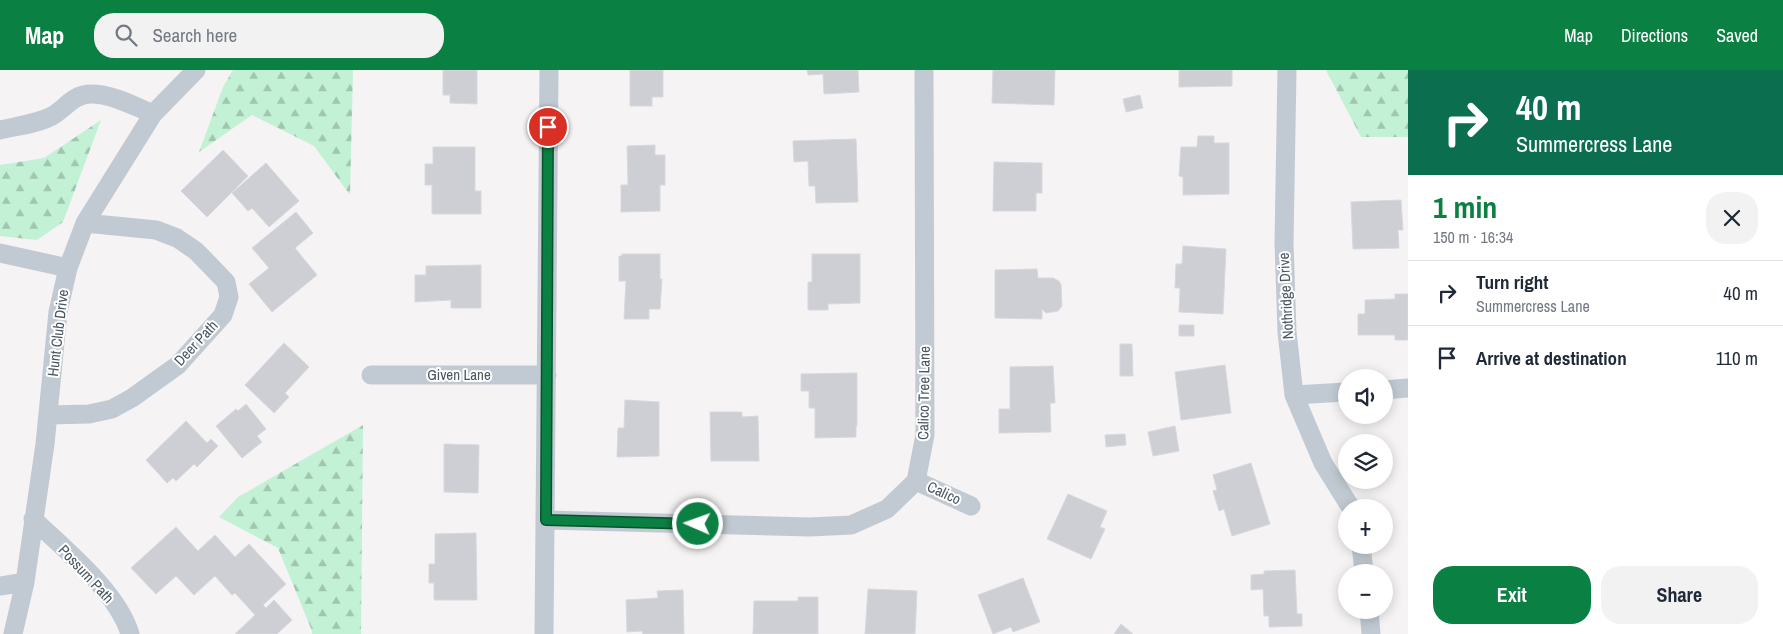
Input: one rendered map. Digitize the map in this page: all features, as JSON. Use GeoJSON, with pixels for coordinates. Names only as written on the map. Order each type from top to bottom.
{"type":"FeatureCollection","features":[{"type":"Feature","properties":{"kind":"street","name":"Hunt Club Drive"},"geometry":{"type":"LineString","coordinates":[[13,634],[25,582],[33,519],[46,444],[58,312],[68,268],[85,223],[153,114],[196,70]]}},
{"type":"Feature","properties":{"kind":"street"},"geometry":{"type":"LineString","coordinates":[[544,634],[549,70]]}},
{"type":"Feature","properties":{"kind":"street","name":"Calico Tree Lane"},"geometry":{"type":"LineString","coordinates":[[916,481],[925,434],[924,70]]}},
{"type":"Feature","properties":{"kind":"street","name":"Nothridge Drive"},"geometry":{"type":"LineString","coordinates":[[1287,70],[1284,243],[1287,332],[1294,395],[1323,463],[1345,499]]}},
{"type":"Feature","properties":{"kind":"street"},"geometry":{"type":"LineString","coordinates":[[0,130],[36,122],[52,116],[77,96],[90,94],[104,95],[153,114]]}},
{"type":"Feature","properties":{"kind":"street","name":"Deer Path"},"geometry":{"type":"LineString","coordinates":[[48,415],[89,414],[112,409],[132,398],[178,365],[223,315],[229,297],[226,282],[196,251],[177,238],[156,230],[85,223]]}},
{"type":"Feature","properties":{"kind":"street"},"geometry":{"type":"LineString","coordinates":[[0,253],[68,268]]}},
{"type":"Feature","properties":{"kind":"street","name":"Given Lane"},"geometry":{"type":"LineString","coordinates":[[371,376],[547,375]]}},
{"type":"Feature","properties":{"kind":"street"},"geometry":{"type":"LineString","coordinates":[[1393,389],[1408,388]]}},
{"type":"Feature","properties":{"kind":"street"},"geometry":{"type":"LineString","coordinates":[[1294,395],[1338,392]]}},
{"type":"Feature","properties":{"kind":"street"},"geometry":{"type":"LineString","coordinates":[[546,520],[810,527],[851,525],[887,508],[916,481]]}},
{"type":"Feature","properties":{"kind":"street","name":"Calico"},"geometry":{"type":"LineString","coordinates":[[916,481],[971,506]]}},
{"type":"Feature","properties":{"kind":"street","name":"Possum Path"},"geometry":{"type":"LineString","coordinates":[[33,519],[108,594],[124,618],[130,634]]}},
{"type":"Feature","properties":{"kind":"street"},"geometry":{"type":"LineString","coordinates":[[0,586],[25,582]]}},
{"type":"Feature","properties":{"kind":"street"},"geometry":{"type":"LineString","coordinates":[[1370,619],[1371,634]]}},
{"type":"Feature","properties":{"kind":"green space"},"geometry":{"type":"Polygon","coordinates":[[[233,70],[353,70],[350,195],[314,146],[252,115],[199,152],[223,87],[233,70]]]}},
{"type":"Feature","properties":{"kind":"green space"},"geometry":{"type":"Polygon","coordinates":[[[1326,70],[1408,70],[1408,137],[1361,137],[1326,70]]]}},
{"type":"Feature","properties":{"kind":"green space"},"geometry":{"type":"Polygon","coordinates":[[[101,120],[63,222],[37,240],[0,236],[0,165],[44,158],[101,120]]]}},
{"type":"Feature","properties":{"kind":"green space"},"geometry":{"type":"Polygon","coordinates":[[[363,425],[361,634],[312,634],[278,548],[219,517],[238,497],[363,425]]]}},
{"type":"Feature","properties":{"kind":"building"},"geometry":{"type":"Polygon","coordinates":[[[443,70],[477,70],[477,104],[450,103],[450,95],[443,95],[443,70]]]}},
{"type":"Feature","properties":{"kind":"building"},"geometry":{"type":"Polygon","coordinates":[[[630,70],[663,70],[663,97],[652,97],[652,106],[630,106],[630,70]]]}},
{"type":"Feature","properties":{"kind":"building"},"geometry":{"type":"Polygon","coordinates":[[[807,70],[858,70],[859,92],[824,94],[823,74],[808,75],[807,70]]]}},
{"type":"Feature","properties":{"kind":"building"},"geometry":{"type":"Polygon","coordinates":[[[993,70],[1055,70],[1054,105],[992,103],[993,70]]]}},
{"type":"Feature","properties":{"kind":"building"},"geometry":{"type":"Polygon","coordinates":[[[1179,70],[1232,70],[1232,86],[1179,87],[1179,70]]]}},
{"type":"Feature","properties":{"kind":"building"},"geometry":{"type":"Polygon","coordinates":[[[1140,95],[1143,108],[1126,112],[1123,99],[1140,95]]]}},
{"type":"Feature","properties":{"kind":"building"},"geometry":{"type":"Polygon","coordinates":[[[1198,136],[1214,136],[1214,143],[1229,143],[1229,194],[1183,195],[1183,177],[1179,176],[1181,147],[1197,147],[1198,136]]]}},
{"type":"Feature","properties":{"kind":"building"},"geometry":{"type":"Polygon","coordinates":[[[856,139],[858,202],[816,203],[815,186],[809,186],[808,161],[794,162],[793,141],[856,139]]]}},
{"type":"Feature","properties":{"kind":"building"},"geometry":{"type":"Polygon","coordinates":[[[655,145],[655,155],[665,155],[665,185],[660,185],[660,211],[621,212],[621,185],[628,185],[627,146],[655,145]]]}},
{"type":"Feature","properties":{"kind":"building"},"geometry":{"type":"Polygon","coordinates":[[[433,147],[475,147],[475,191],[481,191],[481,214],[432,214],[432,185],[425,185],[425,164],[433,164],[433,147]]]}},
{"type":"Feature","properties":{"kind":"building"},"geometry":{"type":"Polygon","coordinates":[[[223,150],[248,176],[207,217],[181,191],[223,150]]]}},
{"type":"Feature","properties":{"kind":"building"},"geometry":{"type":"Polygon","coordinates":[[[994,162],[1042,163],[1042,193],[1036,193],[1036,211],[993,211],[994,162]]]}},
{"type":"Feature","properties":{"kind":"building"},"geometry":{"type":"Polygon","coordinates":[[[266,163],[299,201],[269,227],[252,208],[248,211],[232,193],[266,163]]]}},
{"type":"Feature","properties":{"kind":"building"},"geometry":{"type":"Polygon","coordinates":[[[1401,200],[1403,230],[1398,230],[1399,248],[1353,249],[1351,202],[1401,200]]]}},
{"type":"Feature","properties":{"kind":"building"},"geometry":{"type":"Polygon","coordinates":[[[296,212],[313,233],[295,248],[317,275],[272,312],[249,284],[269,268],[252,248],[296,212]]]}},
{"type":"Feature","properties":{"kind":"building"},"geometry":{"type":"Polygon","coordinates":[[[1183,246],[1226,249],[1223,314],[1179,312],[1180,288],[1175,288],[1176,264],[1182,264],[1183,246]]]}},
{"type":"Feature","properties":{"kind":"building"},"geometry":{"type":"Polygon","coordinates":[[[622,254],[660,254],[660,279],[662,279],[660,309],[649,309],[649,319],[624,319],[626,281],[619,281],[619,256],[622,256],[622,254]]]}},
{"type":"Feature","properties":{"kind":"building"},"geometry":{"type":"Polygon","coordinates":[[[812,254],[860,254],[860,303],[828,304],[828,310],[808,310],[808,282],[812,282],[812,254]]]}},
{"type":"Feature","properties":{"kind":"building"},"geometry":{"type":"Polygon","coordinates":[[[481,265],[481,308],[451,308],[451,300],[415,302],[415,275],[426,275],[426,266],[481,265]]]}},
{"type":"Feature","properties":{"kind":"building"},"geometry":{"type":"Polygon","coordinates":[[[1037,269],[1038,278],[1053,278],[1059,281],[1061,285],[1062,306],[1058,311],[1046,313],[1042,309],[1042,319],[995,318],[995,270],[1037,269]]]}},
{"type":"Feature","properties":{"kind":"building"},"geometry":{"type":"Polygon","coordinates":[[[1395,294],[1408,294],[1408,340],[1395,340],[1395,335],[1358,335],[1358,314],[1365,314],[1365,300],[1395,299],[1395,294]]]}},
{"type":"Feature","properties":{"kind":"building"},"geometry":{"type":"Polygon","coordinates":[[[1179,325],[1194,325],[1194,336],[1179,336],[1179,325]]]}},
{"type":"Feature","properties":{"kind":"building"},"geometry":{"type":"Polygon","coordinates":[[[284,343],[309,367],[285,393],[289,397],[274,413],[245,385],[284,343]]]}},
{"type":"Feature","properties":{"kind":"building"},"geometry":{"type":"Polygon","coordinates":[[[1120,344],[1132,344],[1133,376],[1120,376],[1120,344]]]}},
{"type":"Feature","properties":{"kind":"building"},"geometry":{"type":"Polygon","coordinates":[[[1225,365],[1231,413],[1181,420],[1175,372],[1225,365]]]}},
{"type":"Feature","properties":{"kind":"building"},"geometry":{"type":"Polygon","coordinates":[[[1053,366],[1055,403],[1050,403],[1051,432],[999,433],[999,409],[1010,409],[1010,367],[1053,366]]]}},
{"type":"Feature","properties":{"kind":"building"},"geometry":{"type":"Polygon","coordinates":[[[857,373],[856,437],[815,438],[815,408],[809,408],[809,391],[801,391],[801,374],[857,373]]]}},
{"type":"Feature","properties":{"kind":"building"},"geometry":{"type":"Polygon","coordinates":[[[625,400],[659,402],[659,456],[617,457],[618,428],[624,428],[625,400]]]}},
{"type":"Feature","properties":{"kind":"building"},"geometry":{"type":"Polygon","coordinates":[[[246,404],[266,429],[257,436],[262,442],[242,458],[216,426],[236,409],[238,411],[246,404]]]}},
{"type":"Feature","properties":{"kind":"building"},"geometry":{"type":"Polygon","coordinates":[[[710,412],[742,412],[742,417],[758,416],[759,461],[711,461],[710,412]]]}},
{"type":"Feature","properties":{"kind":"building"},"geometry":{"type":"Polygon","coordinates":[[[186,421],[207,443],[211,439],[218,446],[197,467],[194,464],[176,481],[173,478],[167,483],[146,460],[186,421]]]}},
{"type":"Feature","properties":{"kind":"building"},"geometry":{"type":"Polygon","coordinates":[[[1175,426],[1179,451],[1153,456],[1148,432],[1175,426]]]}},
{"type":"Feature","properties":{"kind":"building"},"geometry":{"type":"Polygon","coordinates":[[[1125,434],[1126,445],[1106,447],[1105,435],[1125,434]]]}},
{"type":"Feature","properties":{"kind":"building"},"geometry":{"type":"Polygon","coordinates":[[[444,444],[479,445],[478,493],[444,492],[444,444]]]}},
{"type":"Feature","properties":{"kind":"building"},"geometry":{"type":"Polygon","coordinates":[[[1251,463],[1270,524],[1232,536],[1224,509],[1219,511],[1213,491],[1217,490],[1213,475],[1251,463]]]}},
{"type":"Feature","properties":{"kind":"building"},"geometry":{"type":"Polygon","coordinates":[[[1068,494],[1107,511],[1100,527],[1105,529],[1091,559],[1047,539],[1068,494]]]}},
{"type":"Feature","properties":{"kind":"building"},"geometry":{"type":"Polygon","coordinates":[[[176,527],[198,551],[215,535],[235,557],[249,544],[286,584],[263,605],[266,608],[274,600],[292,620],[277,634],[235,634],[255,615],[235,593],[232,595],[215,576],[194,595],[176,576],[156,594],[131,568],[176,527]]]}},
{"type":"Feature","properties":{"kind":"building"},"geometry":{"type":"Polygon","coordinates":[[[476,533],[477,600],[434,600],[434,583],[429,583],[429,564],[435,564],[435,534],[476,533]]]}},
{"type":"Feature","properties":{"kind":"building"},"geometry":{"type":"Polygon","coordinates":[[[1295,570],[1297,614],[1302,614],[1302,626],[1269,627],[1269,616],[1264,616],[1263,589],[1251,590],[1251,575],[1264,574],[1264,571],[1295,570]]]}},
{"type":"Feature","properties":{"kind":"building"},"geometry":{"type":"Polygon","coordinates":[[[1023,578],[1040,622],[1013,632],[1011,627],[993,634],[978,595],[1023,578]]]}},
{"type":"Feature","properties":{"kind":"building"},"geometry":{"type":"Polygon","coordinates":[[[868,589],[917,591],[915,634],[865,634],[868,589]]]}},
{"type":"Feature","properties":{"kind":"building"},"geometry":{"type":"Polygon","coordinates":[[[683,590],[684,634],[643,634],[642,631],[627,632],[626,600],[658,598],[657,591],[683,590]]]}},
{"type":"Feature","properties":{"kind":"building"},"geometry":{"type":"Polygon","coordinates":[[[798,597],[818,597],[818,634],[753,634],[754,601],[798,601],[798,597]]]}},
{"type":"Feature","properties":{"kind":"building"},"geometry":{"type":"Polygon","coordinates":[[[1121,624],[1133,634],[1114,634],[1121,624]]]}},
{"type":"Feature","properties":{"kind":"route"},"geometry":{"type":"LineString","coordinates":[[548,127],[546,520],[698,524]]}}]}
